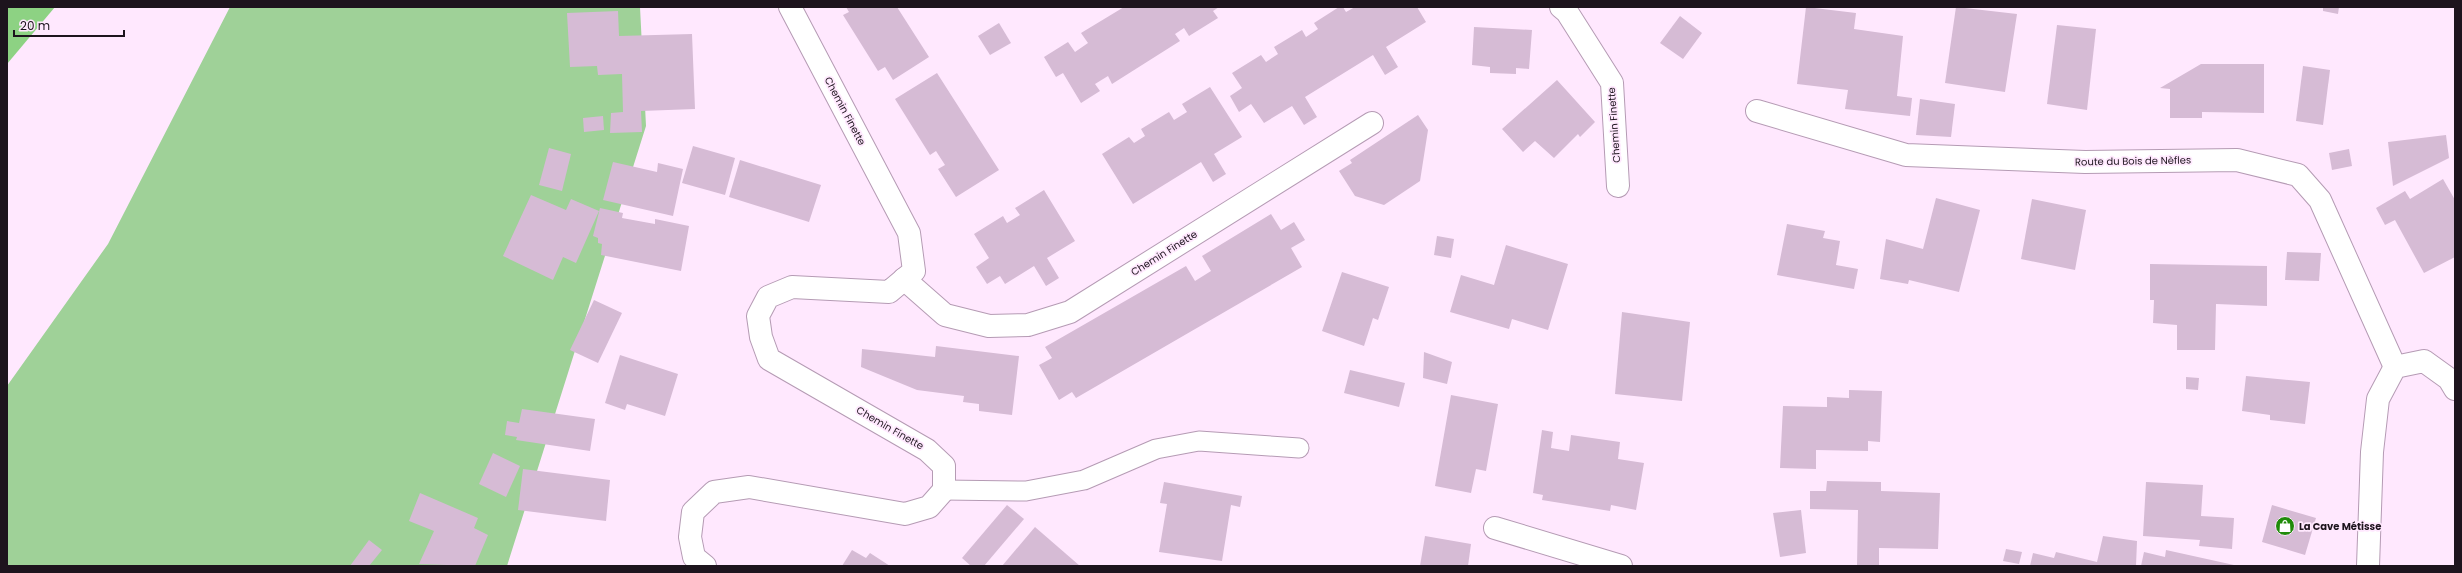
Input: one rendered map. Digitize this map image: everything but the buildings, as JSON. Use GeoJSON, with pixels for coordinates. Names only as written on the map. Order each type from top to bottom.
{"type":"FeatureCollection","features":[{"type":"Feature","properties":{"kind":"street","name":"Chemin Finette"},"geometry":{"type":"LineString","coordinates":[[790,7],[909,233],[914,271],[889,292],[792,288],[768,297],[758,316],[761,337],[769,359],[927,450],[944,466],[944,490]]}},
{"type":"Feature","properties":{"kind":"street","name":"Chemin Finette"},"geometry":{"type":"LineString","coordinates":[[1561,7],[1568,12],[1612,83],[1618,186]]}},
{"type":"Feature","properties":{"kind":"street","name":"Route du Bois de Nèfles"},"geometry":{"type":"LineString","coordinates":[[1757,111],[1906,155],[2085,162],[2237,160],[2298,175],[2320,200],[2395,367]]}},
{"type":"Feature","properties":{"kind":"street","name":"Chemin Finette"},"geometry":{"type":"LineString","coordinates":[[904,279],[945,315],[989,326],[1028,325],[1070,312],[1372,123]]}},
{"type":"Feature","properties":{"kind":"street"},"geometry":{"type":"LineString","coordinates":[[2368,566],[2372,452],[2378,399],[2395,367],[2424,361],[2449,379],[2455,389]]}},
{"type":"Feature","properties":{"kind":"street"},"geometry":{"type":"LineString","coordinates":[[705,566],[694,557],[690,537],[693,512],[714,492],[749,487],[905,514],[929,507],[944,490]]}},
{"type":"Feature","properties":{"kind":"street"},"geometry":{"type":"LineString","coordinates":[[1495,528],[1622,566]]}},
{"type":"Feature","properties":{"kind":"lane"},"geometry":{"type":"LineString","coordinates":[[944,490],[1026,491],[1076,482],[1156,449],[1199,441],[1299,448]]}},
{"type":"Feature","properties":{"kind":"shaded area"},"geometry":{"type":"Polygon","coordinates":[[[7,7],[55,7],[7,64],[7,7]]]}},
{"type":"Feature","properties":{"kind":"shaded area"},"geometry":{"type":"Polygon","coordinates":[[[230,7],[640,7],[646,126],[507,566],[7,566],[7,386],[108,244],[230,7]]]}},
{"type":"Feature","properties":{"kind":"place","name":"La Cave Métisse"},"geometry":{"type":"Point","coordinates":[2285,526]}}]}
